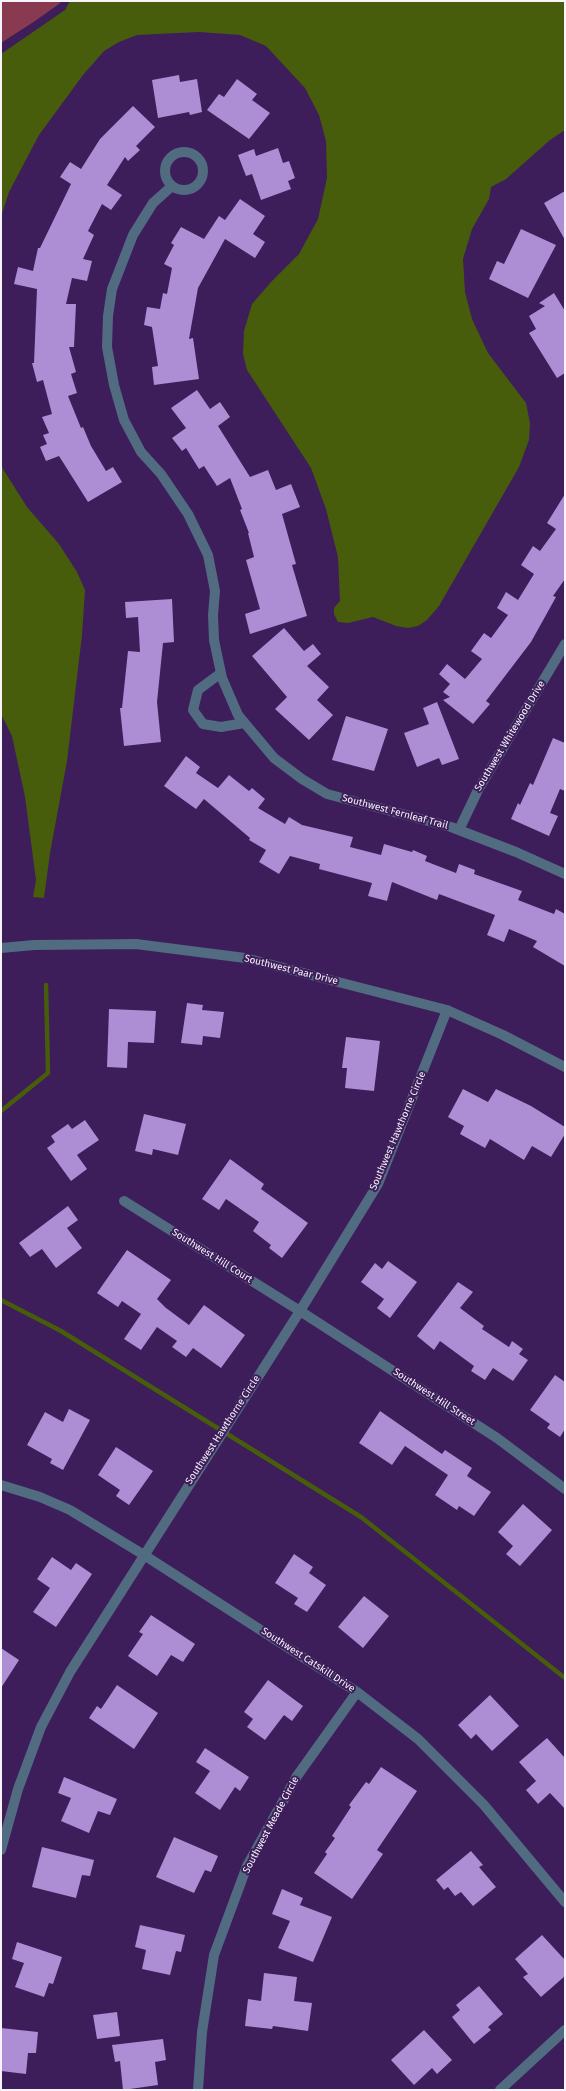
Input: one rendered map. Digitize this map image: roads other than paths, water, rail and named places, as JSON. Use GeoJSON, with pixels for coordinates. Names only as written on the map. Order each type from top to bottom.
{"type":"FeatureCollection","features":[{"type":"Feature","properties":{"kind":"street","name":"Southwest Fernleaf Trail"},"geometry":{"type":"LineString","coordinates":[[172,186],[153,203],[133,235],[112,289],[108,316],[107,347],[114,385],[124,420],[141,452],[161,474],[188,514],[208,555],[215,592],[213,616],[214,640],[221,673],[238,715],[274,758],[302,780],[327,794],[459,830],[516,852],[565,874]]}},
{"type":"Feature","properties":{"kind":"street","name":"Southwest Whitewood Drive"},"geometry":{"type":"LineString","coordinates":[[459,830],[478,790],[565,644]]}},
{"type":"Feature","properties":{"kind":"street"},"geometry":{"type":"LineString","coordinates":[[221,673],[198,690],[193,710],[203,724],[221,727],[244,723]]}},
{"type":"Feature","properties":{"kind":"street","name":"Southwest Paar Drive"},"geometry":{"type":"LineString","coordinates":[[1,948],[34,945],[136,944],[245,958],[447,1010],[564,1065]]}},
{"type":"Feature","properties":{"kind":"street","name":"Southwest Hawthorne Circle"},"geometry":{"type":"LineString","coordinates":[[1,1850],[18,1789],[41,1727],[70,1672],[300,1311],[378,1184],[447,1010]]}},
{"type":"Feature","properties":{"kind":"street","name":"Southwest Hill Court"},"geometry":{"type":"LineString","coordinates":[[124,1201],[300,1311]]}},
{"type":"Feature","properties":{"kind":"street","name":"Southwest Hill Street"},"geometry":{"type":"LineString","coordinates":[[300,1311],[497,1438],[565,1489]]}},
{"type":"Feature","properties":{"kind":"street","name":"Southwest Catskill Drive"},"geometry":{"type":"LineString","coordinates":[[1,1485],[40,1497],[70,1510],[144,1555],[357,1692],[418,1739],[484,1805],[565,1902]]}},
{"type":"Feature","properties":{"kind":"street","name":"Southwest Meade Circle"},"geometry":{"type":"LineString","coordinates":[[198,2090],[202,2032],[214,1955],[247,1866],[297,1776],[357,1692]]}},
{"type":"Feature","properties":{"kind":"street"},"geometry":{"type":"LineString","coordinates":[[500,2090],[565,2030]]}},
{"type":"Feature","properties":{"kind":"waterway"},"geometry":{"type":"LineString","coordinates":[[1,1111],[48,1073],[46,985]]}},
{"type":"Feature","properties":{"kind":"waterway"},"geometry":{"type":"LineString","coordinates":[[1,1300],[61,1331],[361,1517],[565,1678]]}}]}
